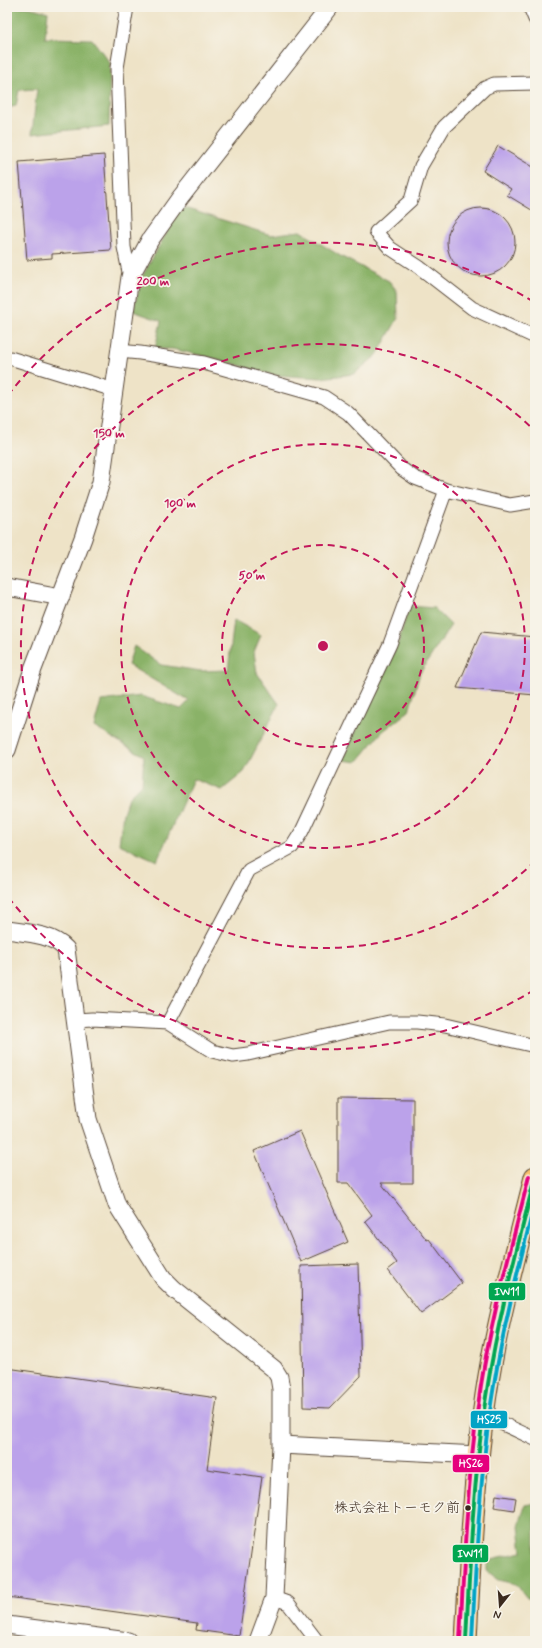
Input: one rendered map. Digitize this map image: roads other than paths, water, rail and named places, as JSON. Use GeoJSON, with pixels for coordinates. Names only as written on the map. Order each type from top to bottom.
{"type":"FeatureCollection","features":[{"type":"Feature","properties":{"kind":"main road"},"geometry":{"type":"LineString","coordinates":[[466,1641],[478,1455],[496,1342],[535,1177]]}},
{"type":"Feature","properties":{"kind":"street"},"geometry":{"type":"LineString","coordinates":[[7,750],[10,725],[61,597],[101,482],[130,277],[124,247],[117,68],[127,7]]}},
{"type":"Feature","properties":{"kind":"street"},"geometry":{"type":"LineString","coordinates":[[130,277],[150,240],[180,198],[330,7]]}},
{"type":"Feature","properties":{"kind":"street"},"geometry":{"type":"LineString","coordinates":[[530,7],[535,19]]}},
{"type":"Feature","properties":{"kind":"street"},"geometry":{"type":"LineString","coordinates":[[535,83],[494,84],[484,88],[444,127],[421,166],[411,200],[376,232],[390,248],[419,267],[472,308],[535,337]]}},
{"type":"Feature","properties":{"kind":"street"},"geometry":{"type":"LineString","coordinates":[[119,351],[204,363],[324,397],[348,413],[402,469],[415,478],[446,490],[510,505],[535,501]]}},
{"type":"Feature","properties":{"kind":"street"},"geometry":{"type":"LineString","coordinates":[[10,358],[114,390]]}},
{"type":"Feature","properties":{"kind":"street"},"geometry":{"type":"LineString","coordinates":[[168,1023],[249,870],[292,847],[302,831],[390,644],[446,490]]}},
{"type":"Feature","properties":{"kind":"street"},"geometry":{"type":"LineString","coordinates":[[7,587],[61,597]]}},
{"type":"Feature","properties":{"kind":"street"},"geometry":{"type":"LineString","coordinates":[[7,930],[52,938],[66,949],[88,1119],[117,1205],[163,1278],[174,1289],[274,1369],[279,1376],[281,1389],[281,1445],[274,1598],[258,1641]]}},
{"type":"Feature","properties":{"kind":"street"},"geometry":{"type":"LineString","coordinates":[[76,1020],[92,1019],[168,1023],[203,1047],[222,1054],[233,1056],[248,1054],[389,1022],[417,1022],[445,1025],[535,1046]]}},
{"type":"Feature","properties":{"kind":"street"},"geometry":{"type":"LineString","coordinates":[[484,1415],[535,1439]]}},
{"type":"Feature","properties":{"kind":"street"},"geometry":{"type":"LineString","coordinates":[[281,1445],[478,1455]]}},
{"type":"Feature","properties":{"kind":"street"},"geometry":{"type":"LineString","coordinates":[[274,1598],[288,1603],[317,1641]]}},
{"type":"Feature","properties":{"kind":"street"},"geometry":{"type":"LineString","coordinates":[[7,1625],[128,1641]]}},
{"type":"Feature","properties":{"kind":"place","name":"株式会社トーモク前"},"geometry":{"type":"Point","coordinates":[468,1508]}}]}
